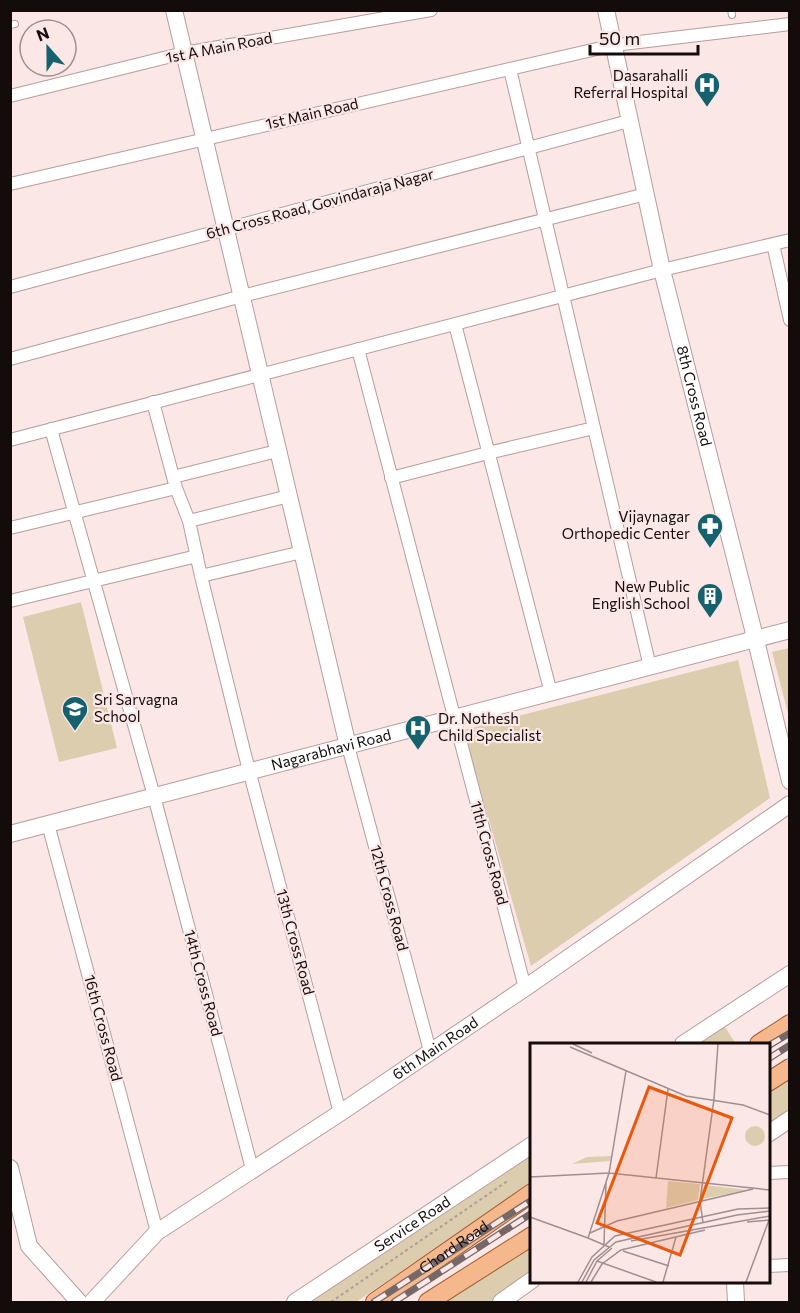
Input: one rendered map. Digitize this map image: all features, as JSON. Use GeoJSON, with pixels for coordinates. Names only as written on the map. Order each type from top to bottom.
{"type":"FeatureCollection","features":[{"type":"Feature","properties":{"kind":"main road"},"geometry":{"type":"LineString","coordinates":[[760,1043],[789,1024]]}},
{"type":"Feature","properties":{"kind":"main road"},"geometry":{"type":"LineString","coordinates":[[770,1081],[789,1068]]}},
{"type":"Feature","properties":{"kind":"main road","name":"Chord Road"},"geometry":{"type":"LineString","coordinates":[[375,1302],[530,1194]]}},
{"type":"Feature","properties":{"kind":"main road","name":"Chord Road"},"geometry":{"type":"LineString","coordinates":[[428,1302],[530,1237]]}},
{"type":"Feature","properties":{"kind":"street"},"geometry":{"type":"LineString","coordinates":[[174,10],[348,746]]}},
{"type":"Feature","properties":{"kind":"street","name":"1st A Main Road"},"geometry":{"type":"LineString","coordinates":[[10,96],[184,53],[431,10]]}},
{"type":"Feature","properties":{"kind":"street","name":"8th Cross Road"},"geometry":{"type":"LineString","coordinates":[[606,10],[662,270],[756,639],[789,781]]}},
{"type":"Feature","properties":{"kind":"street"},"geometry":{"type":"LineString","coordinates":[[614,45],[789,24]]}},
{"type":"Feature","properties":{"kind":"street","name":"1st Main Road"},"geometry":{"type":"LineString","coordinates":[[10,184],[614,45]]}},
{"type":"Feature","properties":{"kind":"street"},"geometry":{"type":"LineString","coordinates":[[510,69],[650,667]]}},
{"type":"Feature","properties":{"kind":"street","name":"6th Cross Road, Govindaraja Nagar"},"geometry":{"type":"LineString","coordinates":[[10,287],[629,121]]}},
{"type":"Feature","properties":{"kind":"street"},"geometry":{"type":"LineString","coordinates":[[10,359],[242,296],[645,194]]}},
{"type":"Feature","properties":{"kind":"street"},"geometry":{"type":"LineString","coordinates":[[10,440],[662,270],[789,240]]}},
{"type":"Feature","properties":{"kind":"street"},"geometry":{"type":"LineString","coordinates":[[773,244],[789,320]]}},
{"type":"Feature","properties":{"kind":"street"},"geometry":{"type":"LineString","coordinates":[[455,324],[550,693]]}},
{"type":"Feature","properties":{"kind":"street","name":"11th Cross Road"},"geometry":{"type":"LineString","coordinates":[[358,349],[525,988]]}},
{"type":"Feature","properties":{"kind":"street","name":"13th Cross Road"},"geometry":{"type":"LineString","coordinates":[[153,402],[175,482],[189,521],[249,771],[340,1113]]}},
{"type":"Feature","properties":{"kind":"street"},"geometry":{"type":"LineString","coordinates":[[391,478],[594,428]]}},
{"type":"Feature","properties":{"kind":"street","name":"14th Cross Road"},"geometry":{"type":"LineString","coordinates":[[51,429],[154,796],[252,1169]]}},
{"type":"Feature","properties":{"kind":"street"},"geometry":{"type":"LineString","coordinates":[[10,528],[75,512],[278,451]]}},
{"type":"Feature","properties":{"kind":"street"},"geometry":{"type":"LineString","coordinates":[[189,521],[289,496]]}},
{"type":"Feature","properties":{"kind":"street"},"geometry":{"type":"LineString","coordinates":[[201,576],[302,552]]}},
{"type":"Feature","properties":{"kind":"street"},"geometry":{"type":"LineString","coordinates":[[10,601],[197,556]]}},
{"type":"Feature","properties":{"kind":"street","name":"Nagarabhavi Road"},"geometry":{"type":"LineString","coordinates":[[10,834],[789,630]]}},
{"type":"Feature","properties":{"kind":"street","name":"12th Cross Road"},"geometry":{"type":"LineString","coordinates":[[348,746],[430,1051]]}},
{"type":"Feature","properties":{"kind":"street","name":"6th Main Road"},"geometry":{"type":"LineString","coordinates":[[92,1302],[157,1232],[340,1113],[525,988],[789,804]]}},
{"type":"Feature","properties":{"kind":"street","name":"16th Cross Road"},"geometry":{"type":"LineString","coordinates":[[48,824],[157,1232]]}},
{"type":"Feature","properties":{"kind":"street"},"geometry":{"type":"LineString","coordinates":[[685,1043],[789,974]]}},
{"type":"Feature","properties":{"kind":"street"},"geometry":{"type":"LineString","coordinates":[[770,1133],[789,1119]]}},
{"type":"Feature","properties":{"kind":"street","name":"Service Road"},"geometry":{"type":"LineString","coordinates":[[295,1302],[530,1146]]}},
{"type":"Feature","properties":{"kind":"street"},"geometry":{"type":"LineString","coordinates":[[10,1168],[29,1246],[79,1302]]}},
{"type":"Feature","properties":{"kind":"street"},"geometry":{"type":"LineString","coordinates":[[770,1173],[789,1172]]}},
{"type":"Feature","properties":{"kind":"street"},"geometry":{"type":"LineString","coordinates":[[770,1266],[789,1265]]}},
{"type":"Feature","properties":{"kind":"street"},"geometry":{"type":"LineString","coordinates":[[501,1302],[530,1281]]}},
{"type":"Feature","properties":{"kind":"street"},"geometry":{"type":"LineString","coordinates":[[735,1283],[736,1302]]}},
{"type":"Feature","properties":{"kind":"path"},"geometry":{"type":"LineString","coordinates":[[331,1302],[512,1178]]}},
{"type":"Feature","properties":{"kind":"shaded area"},"geometry":{"type":"Polygon","coordinates":[[[81,602],[117,748],[59,762],[23,617],[81,602]]]}},
{"type":"Feature","properties":{"kind":"shaded area"},"geometry":{"type":"Polygon","coordinates":[[[790,648],[789,717],[772,652],[790,648]]]}},
{"type":"Feature","properties":{"kind":"shaded area"},"geometry":{"type":"Polygon","coordinates":[[[738,660],[770,798],[531,966],[463,730],[738,660]]]}},
{"type":"Feature","properties":{"kind":"shaded area"},"geometry":{"type":"Polygon","coordinates":[[[723,1024],[735,1043],[694,1043],[723,1024]]]}},
{"type":"Feature","properties":{"kind":"shaded area"},"geometry":{"type":"Polygon","coordinates":[[[789,1079],[789,1116],[770,1129],[770,1092],[789,1079]]]}},
{"type":"Feature","properties":{"kind":"shaded area"},"geometry":{"type":"Polygon","coordinates":[[[530,1151],[530,1185],[356,1302],[304,1302],[530,1151]]]}},
{"type":"Feature","properties":{"kind":"shaded area"},"geometry":{"type":"Polygon","coordinates":[[[530,1246],[531,1283],[503,1302],[438,1302],[530,1246]]]}},
{"type":"Feature","properties":{"kind":"railway"},"geometry":{"type":"LineString","coordinates":[[770,1045],[790,1033]]}},
{"type":"Feature","properties":{"kind":"railway"},"geometry":{"type":"LineString","coordinates":[[770,1058],[790,1045]]}},
{"type":"Feature","properties":{"kind":"railway"},"geometry":{"type":"LineString","coordinates":[[374,1302],[530,1201]]}},
{"type":"Feature","properties":{"kind":"railway"},"geometry":{"type":"LineString","coordinates":[[394,1302],[530,1214]]}},
{"type":"Feature","properties":{"kind":"place","name":"Dasarahalli Referral Hospital"},"geometry":{"type":"Point","coordinates":[707,108]}},
{"type":"Feature","properties":{"kind":"place","name":"Vijaynagar Orthopedic Center"},"geometry":{"type":"Point","coordinates":[710,549]}},
{"type":"Feature","properties":{"kind":"place","name":"New Public English School"},"geometry":{"type":"Point","coordinates":[710,619]}},
{"type":"Feature","properties":{"kind":"place","name":"Sri Sarvagna School"},"geometry":{"type":"Point","coordinates":[75,732]}},
{"type":"Feature","properties":{"kind":"place","name":"Dr. Nothesh Child Specialist"},"geometry":{"type":"Point","coordinates":[418,751]}}]}
